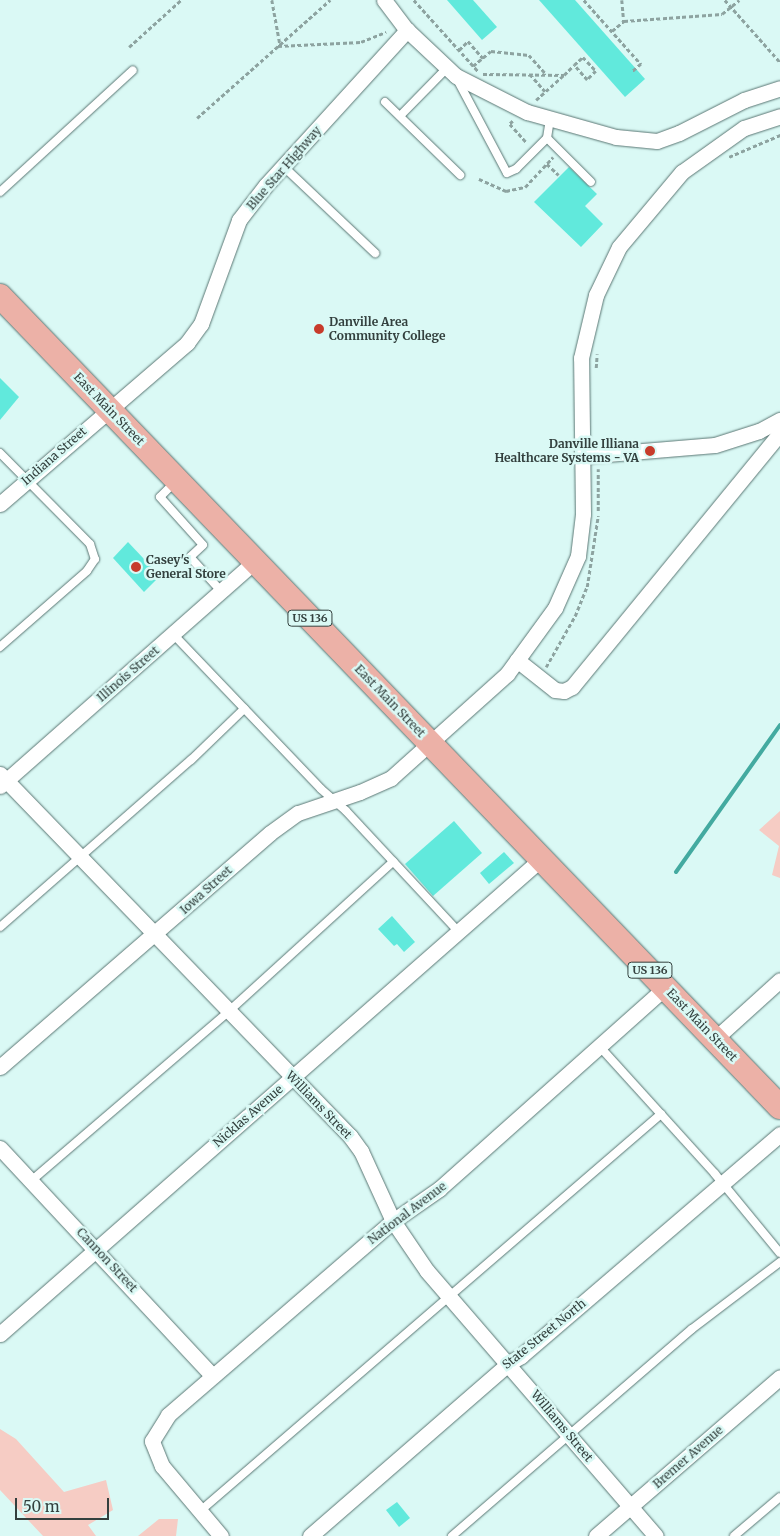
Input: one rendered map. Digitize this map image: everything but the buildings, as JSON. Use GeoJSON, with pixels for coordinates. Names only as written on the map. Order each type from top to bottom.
{"type":"FeatureCollection","features":[{"type":"Feature","properties":{"kind":"main road","name":"East Main Street"},"geometry":{"type":"LineString","coordinates":[[0,296],[541,859],[716,1038],[780,1107]]}},
{"type":"Feature","properties":{"kind":"street"},"geometry":{"type":"LineString","coordinates":[[384,0],[406,30],[451,72],[550,120],[616,137],[657,141],[679,133],[744,100],[780,88]]}},
{"type":"Feature","properties":{"kind":"street","name":"Blue Star Highway"},"geometry":{"type":"LineString","coordinates":[[109,408],[187,343],[201,324],[239,220],[283,166],[406,30]]}},
{"type":"Feature","properties":{"kind":"street","name":"Iowa Street"},"geometry":{"type":"LineString","coordinates":[[0,1067],[155,935],[270,833],[298,813],[360,792],[391,778],[507,674],[555,608],[574,568],[590,456],[581,358],[596,295],[619,247],[682,172],[744,128],[780,116]]}},
{"type":"Feature","properties":{"kind":"street","name":"Indiana Street"},"geometry":{"type":"LineString","coordinates":[[0,504],[109,408]]}},
{"type":"Feature","properties":{"kind":"street"},"geometry":{"type":"LineString","coordinates":[[590,456],[714,444],[759,432],[780,420]]}},
{"type":"Feature","properties":{"kind":"street"},"geometry":{"type":"LineString","coordinates":[[517,660],[538,679],[555,690],[564,691],[572,687],[780,433]]}},
{"type":"Feature","properties":{"kind":"street","name":"Illinois Street"},"geometry":{"type":"LineString","coordinates":[[2,781],[255,561]]}},
{"type":"Feature","properties":{"kind":"street","name":"Williams Street"},"geometry":{"type":"LineString","coordinates":[[2,781],[80,856],[361,1151],[393,1221],[427,1270],[656,1536]]}},
{"type":"Feature","properties":{"kind":"street","name":"Nicklas Avenue"},"geometry":{"type":"LineString","coordinates":[[0,1334],[541,859]]}},
{"type":"Feature","properties":{"kind":"street"},"geometry":{"type":"LineString","coordinates":[[716,1038],[780,980]]}},
{"type":"Feature","properties":{"kind":"street","name":"National Avenue"},"geometry":{"type":"LineString","coordinates":[[199,1512],[162,1466],[152,1441],[168,1415],[212,1375],[393,1221],[440,1189],[666,987]]}},
{"type":"Feature","properties":{"kind":"street","name":"State Street North"},"geometry":{"type":"LineString","coordinates":[[310,1536],[509,1363],[521,1356],[780,1134]]}},
{"type":"Feature","properties":{"kind":"street","name":"Cannon Street"},"geometry":{"type":"LineString","coordinates":[[0,1148],[97,1248],[212,1375]]}},
{"type":"Feature","properties":{"kind":"street","name":"Bremer Avenue"},"geometry":{"type":"LineString","coordinates":[[596,1536],[780,1377]]}},
{"type":"Feature","properties":{"kind":"street"},"geometry":{"type":"LineString","coordinates":[[199,1512],[221,1536]]}},
{"type":"Feature","properties":{"kind":"lane"},"geometry":{"type":"LineString","coordinates":[[0,192],[133,70]]}},
{"type":"Feature","properties":{"kind":"lane"},"geometry":{"type":"LineString","coordinates":[[400,116],[451,72],[508,173],[516,169],[547,138],[550,120]]}},
{"type":"Feature","properties":{"kind":"lane"},"geometry":{"type":"LineString","coordinates":[[385,102],[460,175]]}},
{"type":"Feature","properties":{"kind":"lane"},"geometry":{"type":"LineString","coordinates":[[547,138],[591,182]]}},
{"type":"Feature","properties":{"kind":"lane"},"geometry":{"type":"LineString","coordinates":[[283,166],[375,253]]}},
{"type":"Feature","properties":{"kind":"lane"},"geometry":{"type":"LineString","coordinates":[[0,452],[90,544],[95,559],[87,571],[0,647]]}},
{"type":"Feature","properties":{"kind":"lane"},"geometry":{"type":"LineString","coordinates":[[178,480],[160,497],[203,545],[190,557],[221,591]]}},
{"type":"Feature","properties":{"kind":"lane"},"geometry":{"type":"LineString","coordinates":[[173,634],[458,931]]}},
{"type":"Feature","properties":{"kind":"lane"},"geometry":{"type":"LineString","coordinates":[[0,927],[244,709]]}},
{"type":"Feature","properties":{"kind":"lane"},"geometry":{"type":"LineString","coordinates":[[31,1181],[229,1011],[393,862]]}},
{"type":"Feature","properties":{"kind":"lane"},"geometry":{"type":"LineString","coordinates":[[600,1047],[723,1184],[780,1253]]}},
{"type":"Feature","properties":{"kind":"lane"},"geometry":{"type":"LineString","coordinates":[[199,1512],[661,1114]]}},
{"type":"Feature","properties":{"kind":"lane"},"geometry":{"type":"LineString","coordinates":[[452,1536],[692,1329],[780,1262]]}},
{"type":"Feature","properties":{"kind":"lane"},"geometry":{"type":"LineString","coordinates":[[734,1536],[780,1498]]}},
{"type":"Feature","properties":{"kind":"path"},"geometry":{"type":"LineString","coordinates":[[129,46],[181,0]]}},
{"type":"Feature","properties":{"kind":"path"},"geometry":{"type":"LineString","coordinates":[[272,0],[279,45]]}},
{"type":"Feature","properties":{"kind":"path"},"geometry":{"type":"LineString","coordinates":[[197,118],[330,0]]}},
{"type":"Feature","properties":{"kind":"path"},"geometry":{"type":"LineString","coordinates":[[414,0],[480,74],[564,75]]}},
{"type":"Feature","properties":{"kind":"path"},"geometry":{"type":"LineString","coordinates":[[584,0],[641,64],[632,71]]}},
{"type":"Feature","properties":{"kind":"path"},"geometry":{"type":"LineString","coordinates":[[622,0],[624,20]]}},
{"type":"Feature","properties":{"kind":"path"},"geometry":{"type":"LineString","coordinates":[[725,0],[780,62]]}},
{"type":"Feature","properties":{"kind":"path"},"geometry":{"type":"LineString","coordinates":[[612,31],[624,20],[722,14],[739,0]]}},
{"type":"Feature","properties":{"kind":"path"},"geometry":{"type":"LineString","coordinates":[[279,45],[361,42],[389,30]]}},
{"type":"Feature","properties":{"kind":"path"},"geometry":{"type":"LineString","coordinates":[[459,50],[468,42],[483,58]]}},
{"type":"Feature","properties":{"kind":"path"},"geometry":{"type":"LineString","coordinates":[[473,66],[491,51],[529,55],[546,74]]}},
{"type":"Feature","properties":{"kind":"path"},"geometry":{"type":"LineString","coordinates":[[529,106],[564,75],[574,65],[583,57],[596,71],[587,80],[574,65]]}},
{"type":"Feature","properties":{"kind":"path"},"geometry":{"type":"LineString","coordinates":[[530,74],[545,92]]}},
{"type":"Feature","properties":{"kind":"path"},"geometry":{"type":"LineString","coordinates":[[516,119],[510,124],[527,143]]}},
{"type":"Feature","properties":{"kind":"path"},"geometry":{"type":"LineString","coordinates":[[723,161],[780,135]]}},
{"type":"Feature","properties":{"kind":"path"},"geometry":{"type":"LineString","coordinates":[[547,164],[559,175]]}},
{"type":"Feature","properties":{"kind":"path"},"geometry":{"type":"LineString","coordinates":[[596,375],[597,351]]}},
{"type":"Feature","properties":{"kind":"path"},"geometry":{"type":"LineString","coordinates":[[538,679],[575,616],[586,587],[597,521],[590,456]]}},
{"type":"Feature","properties":{"kind":"shaded area"},"geometry":{"type":"Polygon","coordinates":[[[780,811],[780,878],[772,875],[779,846],[759,830],[780,811]]]}},
{"type":"Feature","properties":{"kind":"shaded area"},"geometry":{"type":"Polygon","coordinates":[[[0,1429],[16,1439],[64,1492],[106,1480],[113,1510],[88,1525],[96,1536],[43,1536],[0,1490],[0,1429]]]}},
{"type":"Feature","properties":{"kind":"shaded area"},"geometry":{"type":"Polygon","coordinates":[[[159,1519],[178,1519],[176,1536],[138,1536],[159,1519]]]}},
{"type":"Feature","properties":{"kind":"waterway"},"geometry":{"type":"LineString","coordinates":[[676,872],[780,725]]}},
{"type":"Feature","properties":{"kind":"place","name":"Danville Area Community College"},"geometry":{"type":"Point","coordinates":[319,329]}},
{"type":"Feature","properties":{"kind":"place","name":"Danville Illiana Healthcare Systems - VA"},"geometry":{"type":"Point","coordinates":[650,451]}},
{"type":"Feature","properties":{"kind":"place","name":"Casey's General Store"},"geometry":{"type":"Point","coordinates":[136,567]}}]}
